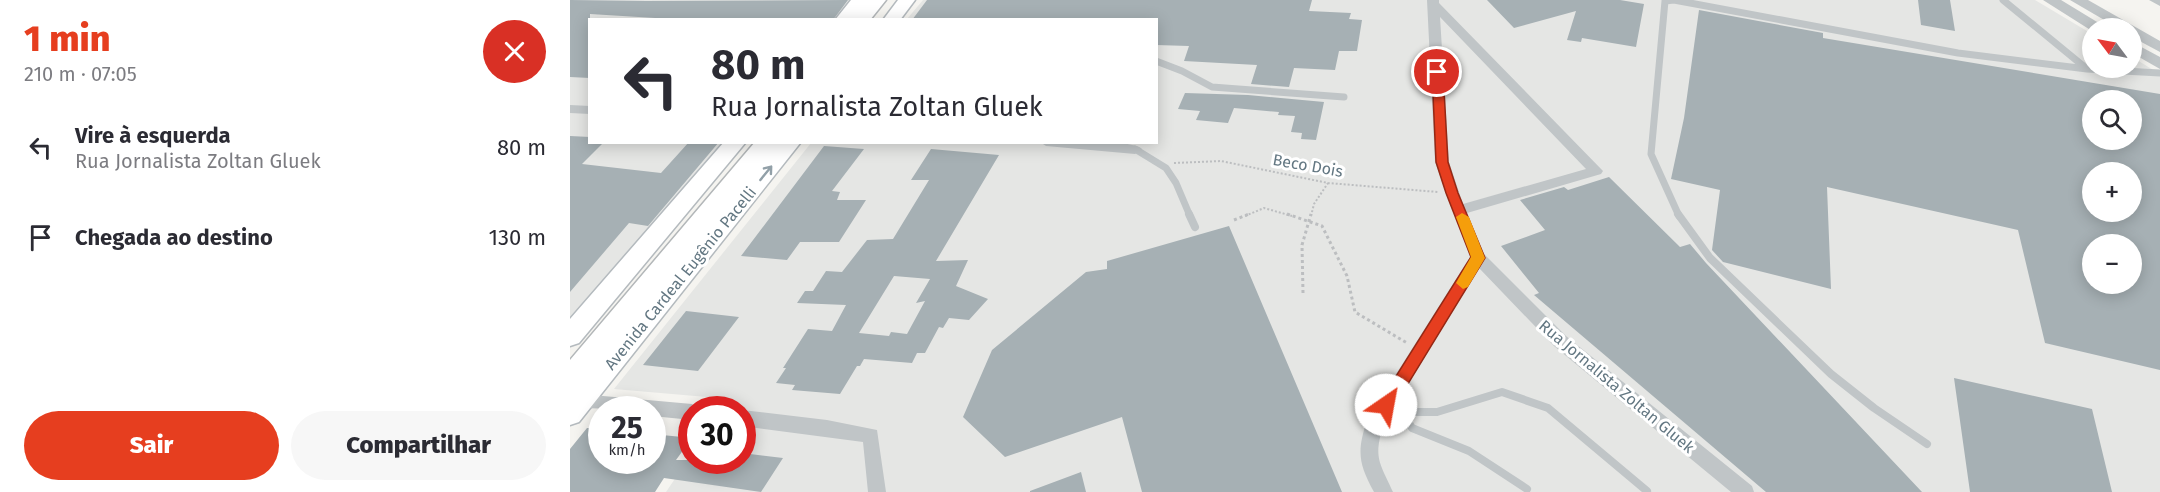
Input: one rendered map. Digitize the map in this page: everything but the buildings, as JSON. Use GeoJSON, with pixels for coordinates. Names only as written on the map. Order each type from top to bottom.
{"type":"FeatureCollection","features":[{"type":"Feature","properties":{"kind":"highway"},"geometry":{"type":"LineString","coordinates":[[860,18],[874,0]]}},
{"type":"Feature","properties":{"kind":"highway"},"geometry":{"type":"LineString","coordinates":[[875,18],[889,0]]}},
{"type":"Feature","properties":{"kind":"highway","name":"Avenida Cardeal Eugênio Pacelli"},"geometry":{"type":"LineString","coordinates":[[570,357],[751,144]]}},
{"type":"Feature","properties":{"kind":"highway","name":"Avenida Cardeal Eugênio Pacelli"},"geometry":{"type":"LineString","coordinates":[[574,399],[768,144]]}},
{"type":"Feature","properties":{"kind":"main road"},"geometry":{"type":"LineString","coordinates":[[845,18],[860,0]]}},
{"type":"Feature","properties":{"kind":"main road"},"geometry":{"type":"LineString","coordinates":[[893,18],[907,0]]}},
{"type":"Feature","properties":{"kind":"main road"},"geometry":{"type":"LineString","coordinates":[[570,336],[734,144]]}},
{"type":"Feature","properties":{"kind":"main road","name":"Avenida Cardeal Eugênio Pacelli"},"geometry":{"type":"LineString","coordinates":[[574,399],[789,144]]}},
{"type":"Feature","properties":{"kind":"street"},"geometry":{"type":"LineString","coordinates":[[2050,0],[2082,18]]}},
{"type":"Feature","properties":{"kind":"street"},"geometry":{"type":"LineString","coordinates":[[2077,0],[2109,18]]}},
{"type":"Feature","properties":{"kind":"street"},"geometry":{"type":"LineString","coordinates":[[2155,0],[2160,3]]}},
{"type":"Feature","properties":{"kind":"street"},"geometry":{"type":"LineString","coordinates":[[1433,3],[1596,171],[1459,210]]}},
{"type":"Feature","properties":{"kind":"street","name":"Rua Jornalista Zoltan Gluek"},"geometry":{"type":"LineString","coordinates":[[1433,3],[1442,162],[1478,258],[1560,341],[1745,492]]}},
{"type":"Feature","properties":{"kind":"street"},"geometry":{"type":"LineString","coordinates":[[2142,37],[2160,47]]}},
{"type":"Feature","properties":{"kind":"street"},"geometry":{"type":"LineString","coordinates":[[2142,53],[2160,64]]}},
{"type":"Feature","properties":{"kind":"street"},"geometry":{"type":"LineString","coordinates":[[570,109],[588,110]]}},
{"type":"Feature","properties":{"kind":"street"},"geometry":{"type":"LineString","coordinates":[[1071,144],[1135,149]]}},
{"type":"Feature","properties":{"kind":"street"},"geometry":{"type":"LineString","coordinates":[[1384,492],[1368,464],[1369,442],[1377,420],[1394,409],[1422,352],[1478,258]]}},
{"type":"Feature","properties":{"kind":"street"},"geometry":{"type":"LineString","coordinates":[[574,399],[678,410]]}},
{"type":"Feature","properties":{"kind":"street"},"geometry":{"type":"LineString","coordinates":[[756,420],[871,436],[877,492]]}},
{"type":"Feature","properties":{"kind":"lane"},"geometry":{"type":"LineString","coordinates":[[1927,444],[1874,408],[1831,374],[1710,258],[1680,218],[1651,154],[1665,1],[1674,0],[1958,52],[2082,68]]}},
{"type":"Feature","properties":{"kind":"lane"},"geometry":{"type":"LineString","coordinates":[[2005,0],[2082,65]]}},
{"type":"Feature","properties":{"kind":"lane"},"geometry":{"type":"LineString","coordinates":[[1158,63],[1191,76],[1198,83],[1212,87],[1344,97]]}},
{"type":"Feature","properties":{"kind":"lane"},"geometry":{"type":"LineString","coordinates":[[2142,73],[2160,74]]}},
{"type":"Feature","properties":{"kind":"lane"},"geometry":{"type":"LineString","coordinates":[[1135,149],[1160,163],[1172,177],[1195,227]]}},
{"type":"Feature","properties":{"kind":"lane"},"geometry":{"type":"LineString","coordinates":[[1394,409],[1437,412],[1502,392],[1548,408],[1647,491]]}},
{"type":"Feature","properties":{"kind":"lane"},"geometry":{"type":"LineString","coordinates":[[1394,409],[1412,428],[1469,451],[1527,489]]}},
{"type":"Feature","properties":{"kind":"path","name":"Beco Dois"},"geometry":{"type":"LineString","coordinates":[[1160,163],[1221,161],[1328,183],[1452,193]]}},
{"type":"Feature","properties":{"kind":"path"},"geometry":{"type":"LineString","coordinates":[[1303,293],[1302,244],[1314,204],[1328,183]]}},
{"type":"Feature","properties":{"kind":"path"},"geometry":{"type":"LineString","coordinates":[[1234,220],[1264,208],[1309,220],[1322,226],[1347,276],[1356,312],[1422,352]]}},
{"type":"Feature","properties":{"kind":"shaded area"},"geometry":{"type":"Polygon","coordinates":[[[570,0],[854,0],[837,18],[588,18],[588,144],[727,144],[570,322],[570,0]]]}},
{"type":"Feature","properties":{"kind":"shaded area"},"geometry":{"type":"Polygon","coordinates":[[[923,0],[2035,0],[2082,28],[2082,78],[2142,78],[2142,63],[2160,74],[2160,492],[666,492],[678,474],[756,474],[756,396],[695,396],[614,389],[810,144],[1158,144],[1158,18],[908,18],[923,0]]]}},
{"type":"Feature","properties":{"kind":"slow traffic"},"geometry":{"type":"LineString","coordinates":[[1462,217],[1478,258],[1463,283]]}},
{"type":"Feature","properties":{"kind":"route"},"geometry":{"type":"LineString","coordinates":[[1386,405],[1422,352],[1478,258],[1442,162],[1437,72]]}}]}
